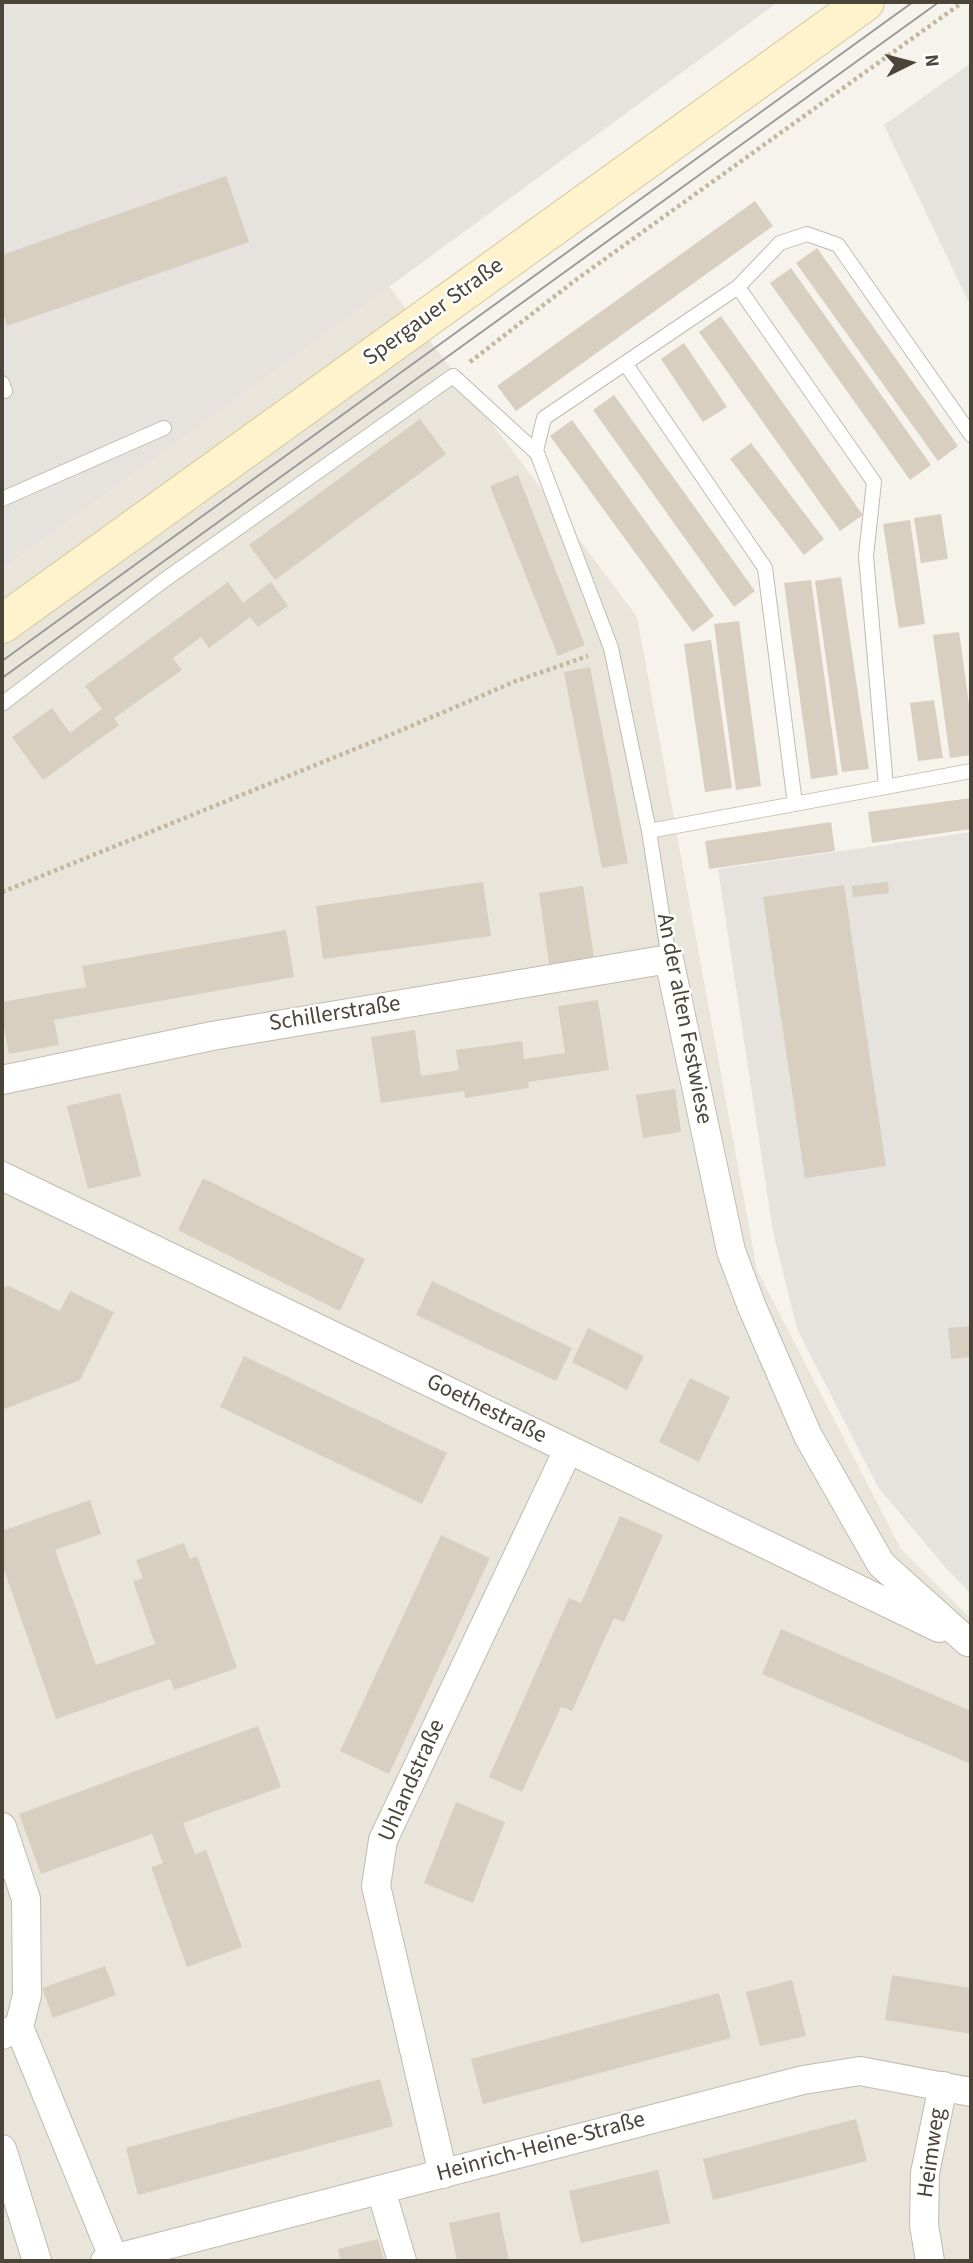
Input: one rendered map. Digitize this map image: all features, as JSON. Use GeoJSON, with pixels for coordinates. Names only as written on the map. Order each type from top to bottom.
{"type":"FeatureCollection","features":[{"type":"Feature","properties":{"kind":"main road","name":"Spergauer Straße"},"geometry":{"type":"LineString","coordinates":[[2,624],[865,2]]}},
{"type":"Feature","properties":{"kind":"street","name":"Schillerstraße"},"geometry":{"type":"LineString","coordinates":[[2,1080],[212,1036],[669,960]]}},
{"type":"Feature","properties":{"kind":"street","name":"An der alten Festwiese"},"geometry":{"type":"LineString","coordinates":[[669,960],[732,1251],[752,1307],[808,1436],[881,1564],[970,1642]]}},
{"type":"Feature","properties":{"kind":"street","name":"Goethestraße"},"geometry":{"type":"LineString","coordinates":[[2,1176],[970,1642]]}},
{"type":"Feature","properties":{"kind":"street","name":"Uhlandstraße"},"geometry":{"type":"LineString","coordinates":[[443,2175],[376,1886],[383,1840],[568,1450]]}},
{"type":"Feature","properties":{"kind":"street","name":"Heinrich-Heine-Straße"},"geometry":{"type":"LineString","coordinates":[[2,1827],[26,1899],[27,1995],[10,2031],[109,2260],[803,2080],[860,2071],[971,2092]]}},
{"type":"Feature","properties":{"kind":"street","name":"Heimweg"},"geometry":{"type":"LineString","coordinates":[[930,2261],[924,2225],[925,2173],[943,2086]]}},
{"type":"Feature","properties":{"kind":"street"},"geometry":{"type":"LineString","coordinates":[[2,2149],[37,2261]]}},
{"type":"Feature","properties":{"kind":"street"},"geometry":{"type":"LineString","coordinates":[[381,2190],[402,2261]]}},
{"type":"Feature","properties":{"kind":"lane"},"geometry":{"type":"LineString","coordinates":[[537,453],[544,418],[738,287],[780,243],[807,234],[838,245],[971,435]]}},
{"type":"Feature","properties":{"kind":"lane"},"geometry":{"type":"LineString","coordinates":[[738,287],[874,482],[866,556],[886,787]]}},
{"type":"Feature","properties":{"kind":"lane"},"geometry":{"type":"LineString","coordinates":[[625,363],[765,568],[795,804]]}},
{"type":"Feature","properties":{"kind":"lane","name":"An der alten Festwiese"},"geometry":{"type":"LineString","coordinates":[[453,376],[537,453],[611,648],[649,831],[669,960]]}},
{"type":"Feature","properties":{"kind":"lane"},"geometry":{"type":"LineString","coordinates":[[2,704],[163,581],[453,376]]}},
{"type":"Feature","properties":{"kind":"lane"},"geometry":{"type":"LineString","coordinates":[[2,499],[164,428]]}},
{"type":"Feature","properties":{"kind":"lane"},"geometry":{"type":"LineString","coordinates":[[649,831],[971,771]]}},
{"type":"Feature","properties":{"kind":"path"},"geometry":{"type":"LineString","coordinates":[[453,376],[577,279],[963,2]]}},
{"type":"Feature","properties":{"kind":"path"},"geometry":{"type":"LineString","coordinates":[[2,892],[516,681],[611,648]]}},
{"type":"Feature","properties":{"kind":"shaded area"},"geometry":{"type":"Polygon","coordinates":[[[2,2],[778,2],[2,570],[2,2]]]}},
{"type":"Feature","properties":{"kind":"shaded area"},"geometry":{"type":"Polygon","coordinates":[[[971,63],[971,307],[884,125],[971,63]]]}},
{"type":"Feature","properties":{"kind":"shaded area"},"geometry":{"type":"Polygon","coordinates":[[[389,286],[637,617],[757,1270],[901,1549],[971,1619],[971,2261],[2,2261],[2,570],[389,286]]]}},
{"type":"Feature","properties":{"kind":"shaded area"},"geometry":{"type":"Polygon","coordinates":[[[971,832],[971,1594],[878,1487],[797,1329],[773,1232],[718,869],[971,832]]]}},
{"type":"Feature","properties":{"kind":"building"},"geometry":{"type":"Polygon","coordinates":[[[226,176],[249,242],[7,326],[2,310],[2,255],[226,176]]]}},
{"type":"Feature","properties":{"kind":"building"},"geometry":{"type":"Polygon","coordinates":[[[755,201],[773,226],[516,411],[497,386],[755,201]]]}},
{"type":"Feature","properties":{"kind":"building"},"geometry":{"type":"Polygon","coordinates":[[[817,248],[958,446],[938,461],[796,263],[817,248]]]}},
{"type":"Feature","properties":{"kind":"building"},"geometry":{"type":"Polygon","coordinates":[[[791,268],[931,465],[910,480],[770,283],[791,268]]]}},
{"type":"Feature","properties":{"kind":"building"},"geometry":{"type":"Polygon","coordinates":[[[721,316],[863,515],[840,531],[699,332],[721,316]]]}},
{"type":"Feature","properties":{"kind":"building"},"geometry":{"type":"Polygon","coordinates":[[[684,343],[727,407],[703,422],[661,359],[684,343]]]}},
{"type":"Feature","properties":{"kind":"building"},"geometry":{"type":"Polygon","coordinates":[[[614,395],[755,591],[734,607],[593,410],[614,395]]]}},
{"type":"Feature","properties":{"kind":"building"},"geometry":{"type":"Polygon","coordinates":[[[420,419],[446,454],[275,580],[249,545],[420,419]]]}},
{"type":"Feature","properties":{"kind":"building"},"geometry":{"type":"Polygon","coordinates":[[[572,420],[714,616],[693,632],[550,436],[572,420]]]}},
{"type":"Feature","properties":{"kind":"building"},"geometry":{"type":"Polygon","coordinates":[[[751,443],[824,539],[804,555],[730,459],[751,443]]]}},
{"type":"Feature","properties":{"kind":"building"},"geometry":{"type":"Polygon","coordinates":[[[518,475],[585,645],[558,656],[490,486],[518,475]]]}},
{"type":"Feature","properties":{"kind":"building"},"geometry":{"type":"Polygon","coordinates":[[[941,514],[948,559],[921,563],[914,518],[941,514]]]}},
{"type":"Feature","properties":{"kind":"building"},"geometry":{"type":"Polygon","coordinates":[[[910,520],[925,624],[899,628],[883,524],[910,520]]]}},
{"type":"Feature","properties":{"kind":"building"},"geometry":{"type":"Polygon","coordinates":[[[841,577],[869,769],[842,772],[815,581],[841,577]]]}},
{"type":"Feature","properties":{"kind":"building"},"geometry":{"type":"Polygon","coordinates":[[[811,580],[838,775],[811,779],[784,583],[811,580]]]}},
{"type":"Feature","properties":{"kind":"building"},"geometry":{"type":"Polygon","coordinates":[[[228,582],[243,603],[271,582],[288,606],[258,627],[250,617],[209,648],[201,637],[173,658],[182,670],[114,718],[119,725],[43,780],[12,737],[52,708],[70,733],[102,709],[85,686],[228,582]]]}},
{"type":"Feature","properties":{"kind":"building"},"geometry":{"type":"Polygon","coordinates":[[[739,621],[761,786],[736,790],[714,624],[739,621]]]}},
{"type":"Feature","properties":{"kind":"building"},"geometry":{"type":"Polygon","coordinates":[[[959,632],[971,718],[971,755],[950,758],[933,635],[959,632]]]}},
{"type":"Feature","properties":{"kind":"building"},"geometry":{"type":"Polygon","coordinates":[[[711,640],[732,788],[705,792],[684,644],[711,640]]]}},
{"type":"Feature","properties":{"kind":"building"},"geometry":{"type":"Polygon","coordinates":[[[590,667],[628,863],[602,868],[564,672],[590,667]]]}},
{"type":"Feature","properties":{"kind":"building"},"geometry":{"type":"Polygon","coordinates":[[[934,700],[943,758],[918,761],[910,703],[934,700]]]}},
{"type":"Feature","properties":{"kind":"building"},"geometry":{"type":"Polygon","coordinates":[[[971,798],[971,829],[872,843],[868,812],[971,798]]]}},
{"type":"Feature","properties":{"kind":"building"},"geometry":{"type":"Polygon","coordinates":[[[831,822],[835,851],[709,869],[705,841],[831,822]]]}},
{"type":"Feature","properties":{"kind":"building"},"geometry":{"type":"Polygon","coordinates":[[[483,882],[491,936],[323,959],[316,906],[483,882]]]}},
{"type":"Feature","properties":{"kind":"building"},"geometry":{"type":"Polygon","coordinates":[[[888,882],[889,893],[853,897],[852,886],[888,882]]]}},
{"type":"Feature","properties":{"kind":"building"},"geometry":{"type":"Polygon","coordinates":[[[844,885],[886,1166],[805,1178],[763,897],[844,885]]]}},
{"type":"Feature","properties":{"kind":"building"},"geometry":{"type":"Polygon","coordinates":[[[583,886],[594,957],[549,964],[539,893],[583,886]]]}},
{"type":"Feature","properties":{"kind":"building"},"geometry":{"type":"Polygon","coordinates":[[[286,930],[294,977],[54,1020],[59,1045],[9,1054],[2,1028],[2,1002],[86,987],[82,966],[286,930]]]}},
{"type":"Feature","properties":{"kind":"building"},"geometry":{"type":"Polygon","coordinates":[[[598,1000],[609,1070],[528,1082],[529,1088],[465,1098],[464,1091],[381,1103],[371,1037],[415,1030],[421,1076],[459,1070],[456,1050],[522,1041],[524,1059],[565,1053],[558,1006],[598,1000]]]}},
{"type":"Feature","properties":{"kind":"building"},"geometry":{"type":"Polygon","coordinates":[[[675,1089],[681,1132],[643,1138],[636,1095],[675,1089]]]}},
{"type":"Feature","properties":{"kind":"building"},"geometry":{"type":"Polygon","coordinates":[[[120,1093],[141,1176],[88,1189],[67,1106],[120,1093]]]}},
{"type":"Feature","properties":{"kind":"building"},"geometry":{"type":"Polygon","coordinates":[[[203,1178],[365,1259],[340,1311],[178,1230],[203,1178]]]}},
{"type":"Feature","properties":{"kind":"building"},"geometry":{"type":"Polygon","coordinates":[[[432,1281],[572,1348],[556,1381],[416,1315],[432,1281]]]}},
{"type":"Feature","properties":{"kind":"building"},"geometry":{"type":"Polygon","coordinates":[[[9,1286],[60,1311],[70,1291],[114,1312],[80,1380],[2,1410],[2,1288],[9,1286]]]}},
{"type":"Feature","properties":{"kind":"building"},"geometry":{"type":"Polygon","coordinates":[[[971,1326],[971,1357],[951,1359],[948,1328],[971,1326]]]}},
{"type":"Feature","properties":{"kind":"building"},"geometry":{"type":"Polygon","coordinates":[[[588,1328],[644,1356],[627,1390],[572,1362],[588,1328]]]}},
{"type":"Feature","properties":{"kind":"building"},"geometry":{"type":"Polygon","coordinates":[[[244,1356],[447,1453],[422,1504],[220,1407],[244,1356]]]}},
{"type":"Feature","properties":{"kind":"building"},"geometry":{"type":"Polygon","coordinates":[[[690,1378],[730,1397],[699,1462],[659,1442],[690,1378]]]}},
{"type":"Feature","properties":{"kind":"building"},"geometry":{"type":"Polygon","coordinates":[[[90,1500],[101,1534],[55,1550],[96,1665],[155,1644],[133,1581],[143,1578],[136,1560],[184,1543],[190,1559],[197,1556],[237,1668],[174,1690],[170,1679],[56,1719],[2,1564],[2,1531],[90,1500]]]}},
{"type":"Feature","properties":{"kind":"building"},"geometry":{"type":"Polygon","coordinates":[[[620,1516],[663,1535],[624,1622],[614,1618],[572,1711],[561,1707],[522,1792],[489,1777],[569,1598],[581,1603],[620,1516]]]}},
{"type":"Feature","properties":{"kind":"building"},"geometry":{"type":"Polygon","coordinates":[[[441,1535],[490,1558],[389,1774],[340,1751],[441,1535]]]}},
{"type":"Feature","properties":{"kind":"building"},"geometry":{"type":"Polygon","coordinates":[[[781,1629],[971,1711],[971,1764],[762,1674],[781,1629]]]}},
{"type":"Feature","properties":{"kind":"building"},"geometry":{"type":"Polygon","coordinates":[[[258,1726],[281,1787],[183,1823],[195,1854],[206,1850],[242,1947],[187,1967],[151,1867],[163,1863],[152,1834],[41,1874],[19,1814],[258,1726]]]}},
{"type":"Feature","properties":{"kind":"building"},"geometry":{"type":"Polygon","coordinates":[[[456,1802],[505,1822],[473,1903],[424,1883],[456,1802]]]}},
{"type":"Feature","properties":{"kind":"building"},"geometry":{"type":"Polygon","coordinates":[[[105,1966],[116,1995],[53,2018],[42,1988],[105,1966]]]}},
{"type":"Feature","properties":{"kind":"building"},"geometry":{"type":"Polygon","coordinates":[[[892,1975],[971,1988],[971,2034],[885,2020],[892,1975]]]}},
{"type":"Feature","properties":{"kind":"building"},"geometry":{"type":"Polygon","coordinates":[[[792,1980],[806,2036],[760,2046],[746,1992],[792,1980]]]}},
{"type":"Feature","properties":{"kind":"building"},"geometry":{"type":"Polygon","coordinates":[[[719,1993],[731,2038],[483,2104],[471,2059],[719,1993]]]}},
{"type":"Feature","properties":{"kind":"building"},"geometry":{"type":"Polygon","coordinates":[[[380,2079],[393,2126],[138,2195],[126,2148],[380,2079]]]}},
{"type":"Feature","properties":{"kind":"building"},"geometry":{"type":"Polygon","coordinates":[[[856,2119],[867,2161],[713,2200],[703,2159],[856,2119]]]}},
{"type":"Feature","properties":{"kind":"building"},"geometry":{"type":"Polygon","coordinates":[[[658,2170],[670,2223],[581,2243],[569,2191],[658,2170]]]}},
{"type":"Feature","properties":{"kind":"building"},"geometry":{"type":"Polygon","coordinates":[[[499,2212],[509,2261],[457,2261],[449,2223],[499,2212]]]}},
{"type":"Feature","properties":{"kind":"building"},"geometry":{"type":"Polygon","coordinates":[[[378,2239],[384,2261],[341,2261],[338,2249],[378,2239]]]}},
{"type":"Feature","properties":{"kind":"tram line"},"geometry":{"type":"LineString","coordinates":[[2,661],[913,2]]}},
{"type":"Feature","properties":{"kind":"tram line"},"geometry":{"type":"LineString","coordinates":[[2,678],[939,2]]}}]}
